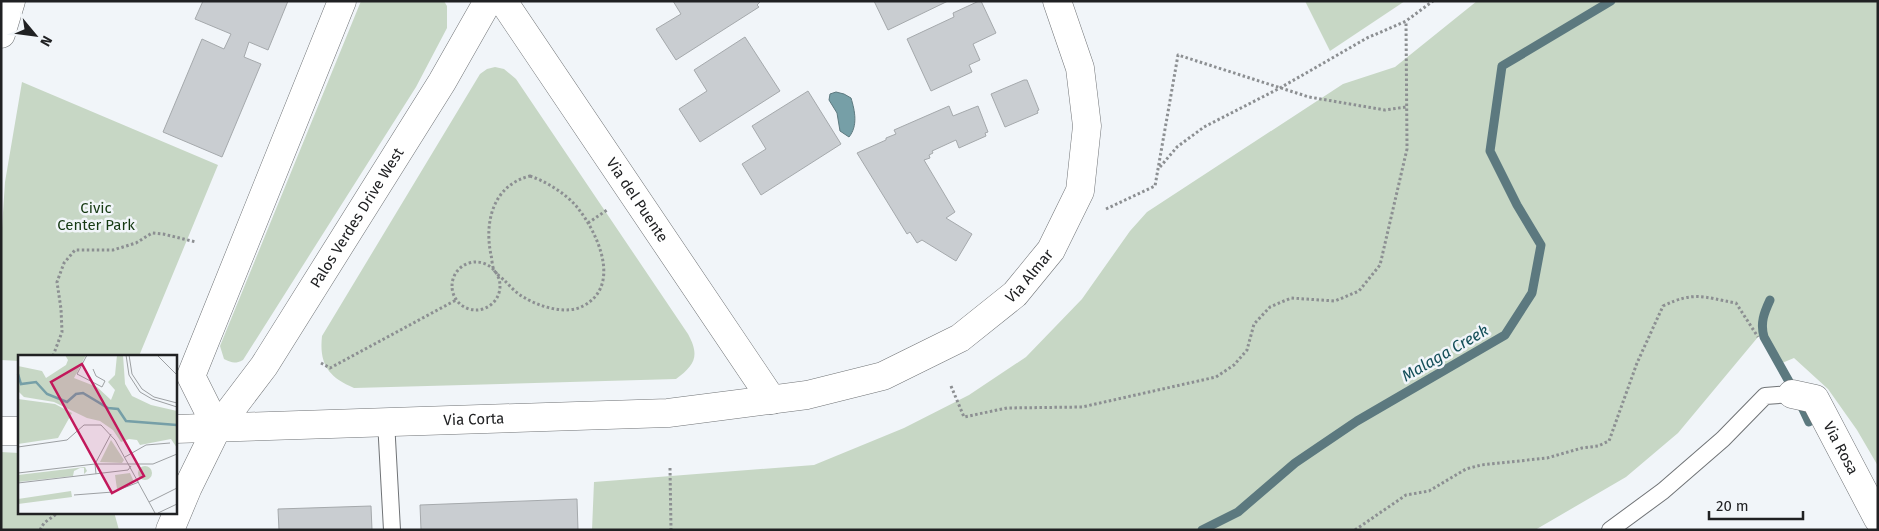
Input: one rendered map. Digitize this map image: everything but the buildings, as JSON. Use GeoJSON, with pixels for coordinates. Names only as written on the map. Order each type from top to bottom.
{"type":"FeatureCollection","features":[{"type":"Feature","properties":{"kind":"street"},"geometry":{"type":"LineString","coordinates":[[1,34],[11,1]]}},
{"type":"Feature","properties":{"kind":"street"},"geometry":{"type":"LineString","coordinates":[[216,428],[191,376],[342,1]]}},
{"type":"Feature","properties":{"kind":"street","name":"Palos Verdes Drive West"},"geometry":{"type":"LineString","coordinates":[[170,530],[216,428],[264,366],[442,82],[488,1]]}},
{"type":"Feature","properties":{"kind":"street","name":"Via del Puente"},"geometry":{"type":"LineString","coordinates":[[503,1],[772,400]]}},
{"type":"Feature","properties":{"kind":"street","name":"Via Almar"},"geometry":{"type":"LineString","coordinates":[[772,400],[807,395],[883,376],[960,338],[1015,294],[1051,250],[1080,191],[1087,126],[1080,68],[1057,1]]}},
{"type":"Feature","properties":{"kind":"street","name":"Via Rosa"},"geometry":{"type":"LineString","coordinates":[[1792,394],[1815,399],[1878,519]]}},
{"type":"Feature","properties":{"kind":"street","name":"Via Corta"},"geometry":{"type":"LineString","coordinates":[[176,429],[668,413],[772,400]]}},
{"type":"Feature","properties":{"kind":"street"},"geometry":{"type":"LineString","coordinates":[[1,431],[18,431]]}},
{"type":"Feature","properties":{"kind":"lane"},"geometry":{"type":"LineString","coordinates":[[1610,530],[1670,485],[1723,439],[1765,396],[1792,394]]}},
{"type":"Feature","properties":{"kind":"lane"},"geometry":{"type":"LineString","coordinates":[[386,421],[392,530]]}},
{"type":"Feature","properties":{"kind":"path"},"geometry":{"type":"LineString","coordinates":[[1158,169],[1177,147],[1204,127],[1280,88],[1367,38],[1406,21],[1433,1]]}},
{"type":"Feature","properties":{"kind":"path"},"geometry":{"type":"LineString","coordinates":[[951,386],[964,417],[1007,408],[1082,408],[1216,377],[1234,365],[1247,350],[1254,324],[1270,307],[1291,298],[1335,302],[1359,291],[1380,265],[1407,149],[1406,21]]}},
{"type":"Feature","properties":{"kind":"path"},"geometry":{"type":"LineString","coordinates":[[1106,209],[1156,186],[1178,55],[1309,97],[1386,110],[1406,107]]}},
{"type":"Feature","properties":{"kind":"path"},"geometry":{"type":"LineString","coordinates":[[588,223],[576,206],[541,180],[530,176],[517,179],[501,194],[493,208],[488,231],[494,270],[498,277],[499,293],[490,305],[476,310],[461,306],[456,300],[452,292],[454,276],[465,264],[481,262],[494,270],[524,298],[565,310],[580,308],[591,302],[598,293],[605,269],[602,253],[588,223]]}},
{"type":"Feature","properties":{"kind":"path"},"geometry":{"type":"LineString","coordinates":[[588,223],[607,210]]}},
{"type":"Feature","properties":{"kind":"path"},"geometry":{"type":"LineString","coordinates":[[54,355],[62,332],[57,282],[64,263],[75,250],[113,250],[136,243],[152,233],[196,242]]}},
{"type":"Feature","properties":{"kind":"path"},"geometry":{"type":"LineString","coordinates":[[1355,530],[1406,495],[1429,492],[1466,470],[1481,465],[1547,458],[1582,448],[1598,446],[1609,441],[1637,363],[1663,306],[1680,298],[1696,295],[1736,302],[1758,337]]}},
{"type":"Feature","properties":{"kind":"path"},"geometry":{"type":"LineString","coordinates":[[321,363],[330,368],[456,300]]}},
{"type":"Feature","properties":{"kind":"path"},"geometry":{"type":"LineString","coordinates":[[670,468],[671,530]]}},
{"type":"Feature","properties":{"kind":"path"},"geometry":{"type":"LineString","coordinates":[[40,530],[44,523],[57,514]]}},
{"type":"Feature","properties":{"kind":"green space"},"geometry":{"type":"Polygon","coordinates":[[[361,1],[444,1],[447,6],[447,28],[416,87],[243,360],[229,361],[224,359],[220,346],[361,1]]]}},
{"type":"Feature","properties":{"kind":"green space"},"geometry":{"type":"Polygon","coordinates":[[[1305,1],[1405,1],[1330,51],[1305,1]]]}},
{"type":"Feature","properties":{"kind":"green space"},"geometry":{"type":"Polygon","coordinates":[[[1477,1],[1878,1],[1878,466],[1857,430],[1828,389],[1794,358],[1782,363],[1767,335],[1758,337],[1678,433],[1626,477],[1535,530],[592,530],[594,482],[814,465],[904,428],[969,395],[1026,357],[1082,299],[1130,231],[1147,212],[1343,84],[1395,67],[1477,1]]]}},
{"type":"Feature","properties":{"kind":"green space"},"geometry":{"type":"Polygon","coordinates":[[[495,67],[504,69],[516,79],[688,334],[694,348],[694,360],[688,369],[676,379],[354,388],[338,379],[327,368],[322,354],[322,336],[480,74],[487,69],[495,67]]]}},
{"type":"Feature","properties":{"kind":"green space","name":"Civic Center Park"},"geometry":{"type":"Polygon","coordinates":[[[22,82],[218,165],[139,355],[18,355],[18,361],[1,360],[1,243],[5,182],[22,82]]]}},
{"type":"Feature","properties":{"kind":"green space"},"geometry":{"type":"Polygon","coordinates":[[[1,452],[18,453],[18,514],[115,514],[119,530],[1,530],[1,452]]]}},
{"type":"Feature","properties":{"kind":"water"},"geometry":{"type":"Polygon","coordinates":[[[836,92],[851,98],[855,123],[849,137],[840,131],[837,113],[829,100],[830,94],[836,92]]]}},
{"type":"Feature","properties":{"kind":"waterway","name":"Malaga Creek"},"geometry":{"type":"LineString","coordinates":[[1202,530],[1238,512],[1295,463],[1357,421],[1505,335],[1532,293],[1541,245],[1517,205],[1490,151],[1502,66],[1611,1]]}},
{"type":"Feature","properties":{"kind":"waterway"},"geometry":{"type":"LineString","coordinates":[[1770,300],[1763,318],[1764,337],[1796,394],[1809,422]]}}]}
